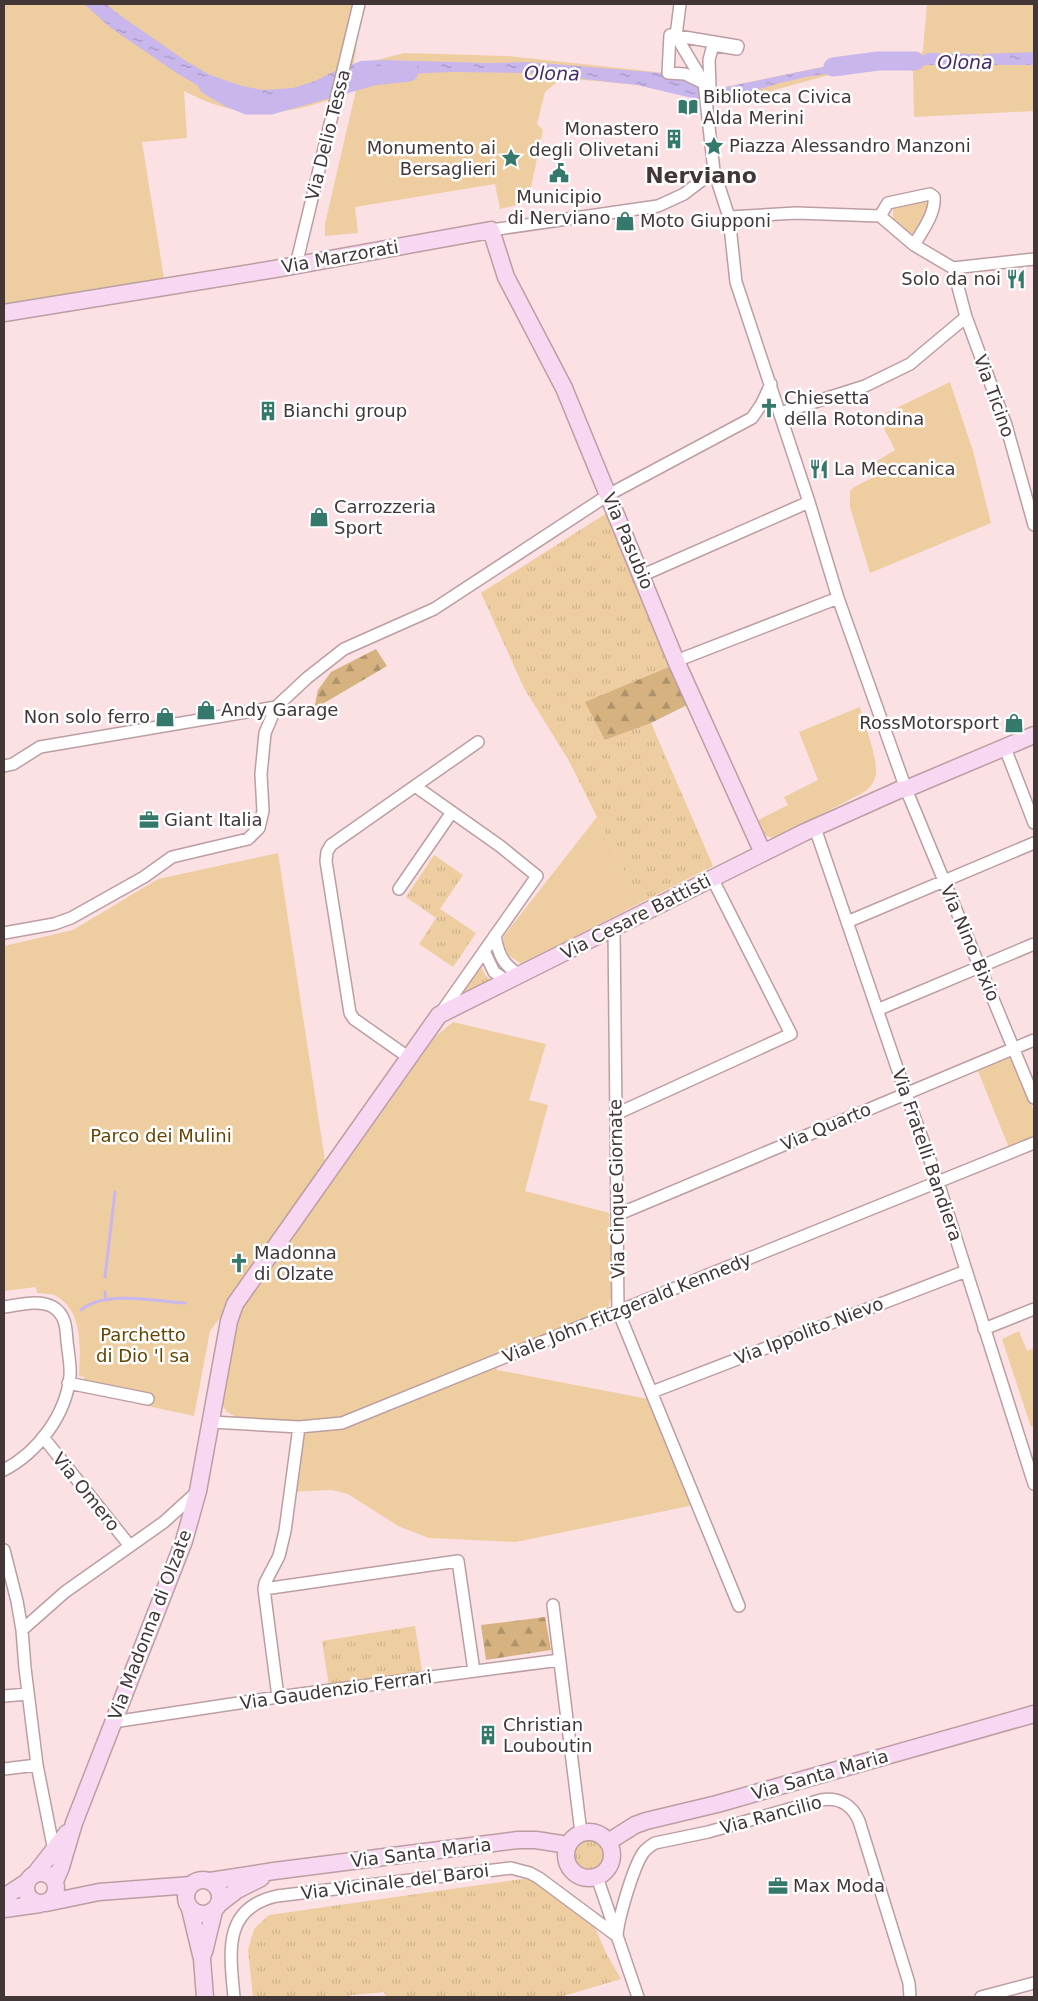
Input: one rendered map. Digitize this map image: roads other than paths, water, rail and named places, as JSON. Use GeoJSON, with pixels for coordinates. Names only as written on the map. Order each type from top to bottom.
{"type":"FeatureCollection","features":[{"type":"Feature","properties":{"kind":"street","name":"Via Delio Tessa"},"geometry":{"type":"LineString","coordinates":[[296,265],[359,4]]}},
{"type":"Feature","properties":{"kind":"street"},"geometry":{"type":"LineString","coordinates":[[680,4],[676,36],[704,83],[714,171],[730,217],[736,282],[771,384],[838,598],[906,789]]}},
{"type":"Feature","properties":{"kind":"street"},"geometry":{"type":"LineString","coordinates":[[670,35],[676,36],[738,46],[737,49],[713,45],[709,60],[710,86],[685,74],[668,73],[670,35]]}},
{"type":"Feature","properties":{"kind":"street","name":"Via Marzorati"},"geometry":{"type":"LineString","coordinates":[[4,313],[296,265],[491,230],[658,206],[676,198],[714,171]]}},
{"type":"Feature","properties":{"kind":"street"},"geometry":{"type":"LineString","coordinates":[[880,216],[888,203],[930,194],[934,197],[934,203],[927,221],[914,245]]}},
{"type":"Feature","properties":{"kind":"street"},"geometry":{"type":"LineString","coordinates":[[730,217],[796,213],[832,216],[880,216],[914,245],[954,268],[1034,259]]}},
{"type":"Feature","properties":{"kind":"street","name":"Via Pasubio"},"geometry":{"type":"LineString","coordinates":[[491,230],[511,288],[564,388],[676,661],[762,854]]}},
{"type":"Feature","properties":{"kind":"street","name":"Via Ticino"},"geometry":{"type":"LineString","coordinates":[[954,268],[966,317],[1006,425],[1034,525]]}},
{"type":"Feature","properties":{"kind":"street"},"geometry":{"type":"LineString","coordinates":[[780,413],[865,386],[910,364],[966,317]]}},
{"type":"Feature","properties":{"kind":"street"},"geometry":{"type":"LineString","coordinates":[[4,933],[54,924],[71,918],[144,877],[172,857],[248,840],[259,828],[263,810],[261,774],[265,733],[276,707],[307,678],[344,649],[434,609],[608,495],[752,418],[761,405],[771,384]]}},
{"type":"Feature","properties":{"kind":"street"},"geometry":{"type":"LineString","coordinates":[[642,575],[809,502]]}},
{"type":"Feature","properties":{"kind":"street"},"geometry":{"type":"LineString","coordinates":[[676,661],[838,598]]}},
{"type":"Feature","properties":{"kind":"street"},"geometry":{"type":"LineString","coordinates":[[4,766],[13,764],[40,746],[276,707]]}},
{"type":"Feature","properties":{"kind":"street","name":"Via Cesare Battisti"},"geometry":{"type":"LineString","coordinates":[[211,1422],[229,1321],[235,1304],[439,1015],[815,828],[898,790],[906,789],[1034,735]]}},
{"type":"Feature","properties":{"kind":"street"},"geometry":{"type":"LineString","coordinates":[[408,1057],[354,1019],[350,1013],[326,852],[331,845],[478,742]]}},
{"type":"Feature","properties":{"kind":"street"},"geometry":{"type":"LineString","coordinates":[[1005,748],[1034,823]]}},
{"type":"Feature","properties":{"kind":"street"},"geometry":{"type":"LineString","coordinates":[[416,786],[500,846],[537,876],[439,1015]]}},
{"type":"Feature","properties":{"kind":"street","name":"Via Nino Bixio"},"geometry":{"type":"LineString","coordinates":[[906,789],[1034,1098]]}},
{"type":"Feature","properties":{"kind":"street"},"geometry":{"type":"LineString","coordinates":[[399,889],[452,812]]}},
{"type":"Feature","properties":{"kind":"street","name":"Via Fratelli Bandiera"},"geometry":{"type":"LineString","coordinates":[[815,828],[938,1182],[1034,1484]]}},
{"type":"Feature","properties":{"kind":"street"},"geometry":{"type":"LineString","coordinates":[[847,922],[1034,843]]}},
{"type":"Feature","properties":{"kind":"street"},"geometry":{"type":"LineString","coordinates":[[616,1114],[791,1034],[712,878]]}},
{"type":"Feature","properties":{"kind":"street","name":"Via Cinque Giornate"},"geometry":{"type":"LineString","coordinates":[[614,928],[618,1311],[740,1606]]}},
{"type":"Feature","properties":{"kind":"street"},"geometry":{"type":"LineString","coordinates":[[495,935],[500,956],[514,978]]}},
{"type":"Feature","properties":{"kind":"street"},"geometry":{"type":"LineString","coordinates":[[877,1010],[1034,944]]}},
{"type":"Feature","properties":{"kind":"street"},"geometry":{"type":"LineString","coordinates":[[484,951],[494,972],[514,978]]}},
{"type":"Feature","properties":{"kind":"street","name":"Via Quarto"},"geometry":{"type":"LineString","coordinates":[[617,1215],[1034,1040]]}},
{"type":"Feature","properties":{"kind":"street","name":"Viale John Fitzgerald Kennedy"},"geometry":{"type":"LineString","coordinates":[[211,1422],[299,1427],[342,1423],[1034,1143]]}},
{"type":"Feature","properties":{"kind":"street","name":"Via Ippolito Nievo"},"geometry":{"type":"LineString","coordinates":[[652,1392],[966,1270]]}},
{"type":"Feature","properties":{"kind":"street"},"geometry":{"type":"LineString","coordinates":[[4,1307],[36,1303],[45,1304],[61,1314],[65,1322],[70,1375],[65,1396],[57,1416],[43,1437],[17,1463],[4,1470]]}},
{"type":"Feature","properties":{"kind":"street"},"geometry":{"type":"LineString","coordinates":[[984,1329],[1034,1309]]}},
{"type":"Feature","properties":{"kind":"street"},"geometry":{"type":"LineString","coordinates":[[68,1383],[148,1398]]}},
{"type":"Feature","properties":{"kind":"street","name":"Via Madonna di Olzate"},"geometry":{"type":"LineString","coordinates":[[58,1878],[74,1823],[184,1541],[198,1491],[211,1422]]}},
{"type":"Feature","properties":{"kind":"street"},"geometry":{"type":"LineString","coordinates":[[278,1697],[264,1589],[265,1582],[279,1556],[285,1531],[299,1427]]}},
{"type":"Feature","properties":{"kind":"street","name":"Via Omero"},"geometry":{"type":"LineString","coordinates":[[43,1437],[130,1546]]}},
{"type":"Feature","properties":{"kind":"street"},"geometry":{"type":"LineString","coordinates":[[22,1630],[65,1592],[164,1522],[198,1491]]}},
{"type":"Feature","properties":{"kind":"street"},"geometry":{"type":"LineString","coordinates":[[4,1550],[22,1630],[28,1694],[38,1765],[58,1878],[55,1896],[43,1903],[34,1902],[27,1894],[31,1878]]}},
{"type":"Feature","properties":{"kind":"street"},"geometry":{"type":"LineString","coordinates":[[264,1589],[458,1561],[474,1671]]}},
{"type":"Feature","properties":{"kind":"street"},"geometry":{"type":"LineString","coordinates":[[553,1605],[581,1833]]}},
{"type":"Feature","properties":{"kind":"street","name":"Via Gaudenzio Ferrari"},"geometry":{"type":"LineString","coordinates":[[114,1722],[278,1697],[560,1660]]}},
{"type":"Feature","properties":{"kind":"street"},"geometry":{"type":"LineString","coordinates":[[4,1696],[28,1694]]}},
{"type":"Feature","properties":{"kind":"street","name":"Via Santa Maria"},"geometry":{"type":"LineString","coordinates":[[608,1842],[635,1825],[646,1821],[717,1804],[1034,1714]]}},
{"type":"Feature","properties":{"kind":"street"},"geometry":{"type":"LineString","coordinates":[[4,1769],[38,1765]]}},
{"type":"Feature","properties":{"kind":"street","name":"Via Rancilio"},"geometry":{"type":"LineString","coordinates":[[617,1936],[617,1922],[639,1860],[648,1848],[655,1843],[708,1832],[821,1800],[833,1800],[849,1806],[859,1821],[909,1983],[910,1997]]}},
{"type":"Feature","properties":{"kind":"street","name":"Via Madonna di Olzate"},"geometry":{"type":"LineString","coordinates":[[31,1878],[74,1823]]}},
{"type":"Feature","properties":{"kind":"street"},"geometry":{"type":"LineString","coordinates":[[593,1832],[599,1834],[608,1842],[612,1853],[610,1865],[607,1870],[597,1877],[585,1878],[574,1873],[570,1868],[566,1857],[568,1845],[571,1840],[581,1833],[593,1832]]}},
{"type":"Feature","properties":{"kind":"street","name":"Via Santa Maria"},"geometry":{"type":"LineString","coordinates":[[189,1898],[197,1881],[210,1881],[518,1840],[536,1840],[568,1845]]}},
{"type":"Feature","properties":{"kind":"street","name":"Via Vicinale del Baroi"},"geometry":{"type":"LineString","coordinates":[[234,1997],[230,1944],[236,1925],[242,1916],[254,1906],[267,1898],[278,1896],[511,1868],[530,1873],[539,1878],[617,1936]]}},
{"type":"Feature","properties":{"kind":"street","name":"Via Santa Maria"},"geometry":{"type":"LineString","coordinates":[[216,1907],[237,1890],[274,1871]]}},
{"type":"Feature","properties":{"kind":"street"},"geometry":{"type":"LineString","coordinates":[[4,1897],[31,1878],[47,1874],[99,1892]]}},
{"type":"Feature","properties":{"kind":"street"},"geometry":{"type":"LineString","coordinates":[[597,1877],[638,1997]]}},
{"type":"Feature","properties":{"kind":"street"},"geometry":{"type":"LineString","coordinates":[[202,1959],[219,1891],[210,1881]]}},
{"type":"Feature","properties":{"kind":"street"},"geometry":{"type":"LineString","coordinates":[[4,1909],[99,1892],[152,1887],[189,1898],[202,1914],[216,1907]]}},
{"type":"Feature","properties":{"kind":"street"},"geometry":{"type":"LineString","coordinates":[[189,1898],[202,1959],[205,1997]]}},
{"type":"Feature","properties":{"kind":"street"},"geometry":{"type":"LineString","coordinates":[[981,1997],[1034,1983]]}},
{"type":"Feature","properties":{"kind":"water"},"geometry":{"type":"Polygon","coordinates":[[[84,4],[106,4],[186,61],[210,75],[242,86],[263,90],[293,88],[315,81],[361,61],[381,60],[488,63],[530,62],[684,75],[711,90],[828,66],[914,60],[928,53],[979,54],[979,65],[926,65],[912,68],[862,67],[862,69],[806,77],[776,84],[746,94],[722,105],[637,85],[530,73],[451,72],[364,76],[348,79],[328,90],[297,100],[256,104],[221,96],[204,89],[178,74],[111,28],[84,4]]]}},
{"type":"Feature","properties":{"kind":"water"},"geometry":{"type":"Polygon","coordinates":[[[1034,52],[1034,65],[983,65],[982,54],[1034,52]]]}},
{"type":"Feature","properties":{"kind":"waterway","name":"Olona"},"geometry":{"type":"LineString","coordinates":[[833,67],[878,61],[915,61]]}},
{"type":"Feature","properties":{"kind":"waterway","name":"Olona"},"geometry":{"type":"LineString","coordinates":[[208,85],[230,98],[247,105],[270,105],[373,76],[409,72]]}},
{"type":"Feature","properties":{"kind":"waterway"},"geometry":{"type":"LineString","coordinates":[[105,1277],[115,1192]]}},
{"type":"Feature","properties":{"kind":"waterway"},"geometry":{"type":"LineString","coordinates":[[105,1292],[106,1300]]}},
{"type":"Feature","properties":{"kind":"waterway"},"geometry":{"type":"LineString","coordinates":[[81,1310],[91,1304],[116,1298],[185,1303]]}},
{"type":"Feature","properties":{"kind":"place","name":"Biblioteca Civica Alda Merini"},"geometry":{"type":"Point","coordinates":[688,107]}},
{"type":"Feature","properties":{"kind":"place","name":"Monastero degli Olivetani"},"geometry":{"type":"Point","coordinates":[674,139]}},
{"type":"Feature","properties":{"kind":"place","name":"Piazza Alessandro Manzoni"},"geometry":{"type":"Point","coordinates":[714,146]}},
{"type":"Feature","properties":{"kind":"place","name":"Monumento ai Bersaglieri"},"geometry":{"type":"Point","coordinates":[511,158]}},
{"type":"Feature","properties":{"kind":"place","name":"Municipio di Nerviano"},"geometry":{"type":"Point","coordinates":[559,173]}},
{"type":"Feature","properties":{"kind":"place","name":"Moto Giupponi"},"geometry":{"type":"Point","coordinates":[625,221]}},
{"type":"Feature","properties":{"kind":"place","name":"Solo da noi"},"geometry":{"type":"Point","coordinates":[1016,279]}},
{"type":"Feature","properties":{"kind":"place","name":"Chiesetta della Rotondina"},"geometry":{"type":"Point","coordinates":[769,408]}},
{"type":"Feature","properties":{"kind":"place","name":"Bianchi group"},"geometry":{"type":"Point","coordinates":[268,411]}},
{"type":"Feature","properties":{"kind":"place","name":"La Meccanica"},"geometry":{"type":"Point","coordinates":[819,469]}},
{"type":"Feature","properties":{"kind":"place","name":"Carrozzeria Sport"},"geometry":{"type":"Point","coordinates":[319,517]}},
{"type":"Feature","properties":{"kind":"place","name":"Andy Garage"},"geometry":{"type":"Point","coordinates":[206,710]}},
{"type":"Feature","properties":{"kind":"place","name":"Non solo ferro"},"geometry":{"type":"Point","coordinates":[165,717]}},
{"type":"Feature","properties":{"kind":"place","name":"RossMotorsport"},"geometry":{"type":"Point","coordinates":[1014,723]}},
{"type":"Feature","properties":{"kind":"place","name":"Giant Italia"},"geometry":{"type":"Point","coordinates":[149,820]}},
{"type":"Feature","properties":{"kind":"place","name":"Madonna di Olzate"},"geometry":{"type":"Point","coordinates":[239,1263]}},
{"type":"Feature","properties":{"kind":"place","name":"Christian Louboutin"},"geometry":{"type":"Point","coordinates":[488,1735]}},
{"type":"Feature","properties":{"kind":"place","name":"Max Moda"},"geometry":{"type":"Point","coordinates":[778,1886]}},
{"type":"Feature","properties":{"kind":"district","name":"Nerviano"},"geometry":{"type":"Point","coordinates":[701,175]}},
{"type":"Feature","properties":{"kind":"park label","name":"Parco dei Mulini"},"geometry":{"type":"Point","coordinates":[161,1136]}},
{"type":"Feature","properties":{"kind":"park label","name":"Parchetto di Dio 'l sa"},"geometry":{"type":"Point","coordinates":[143,1345]}}]}
